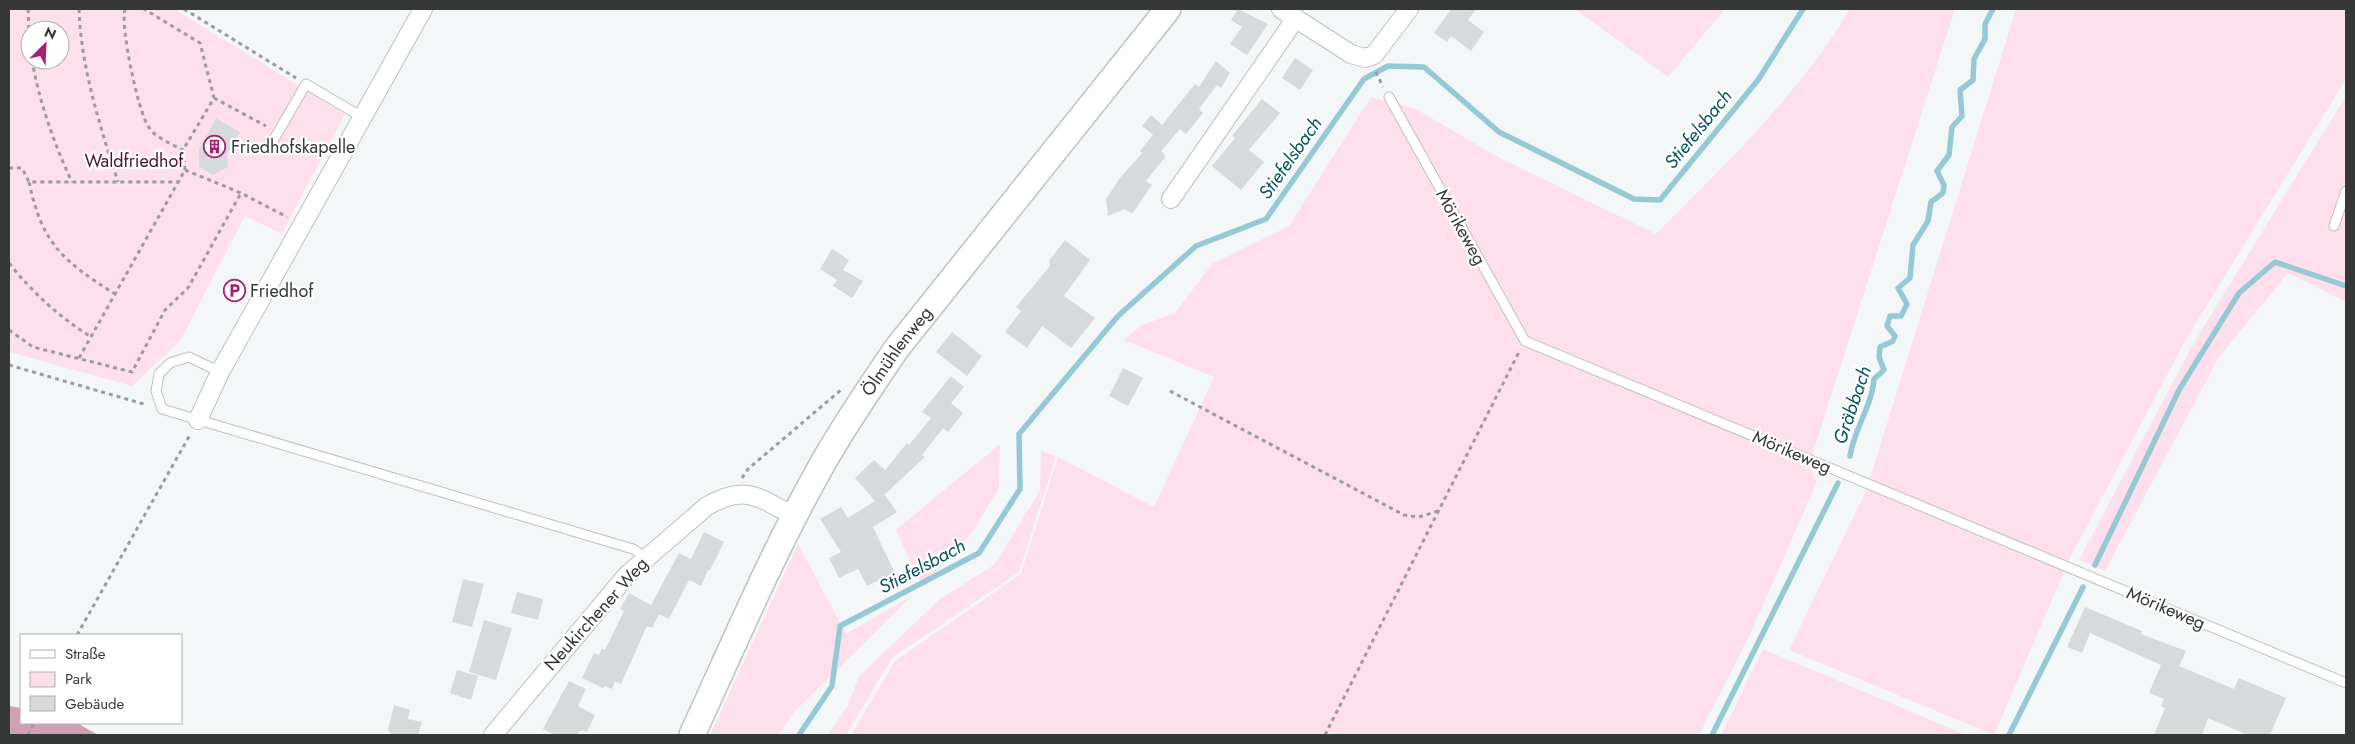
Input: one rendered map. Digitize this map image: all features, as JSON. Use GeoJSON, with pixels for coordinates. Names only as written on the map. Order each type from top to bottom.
{"type":"FeatureCollection","features":[{"type":"Feature","properties":{"kind":"main road","name":"Ölmühlenweg"},"geometry":{"type":"LineString","coordinates":[[692,735],[770,563],[820,468],[865,396],[897,348],[1168,9]]}},
{"type":"Feature","properties":{"kind":"street"},"geometry":{"type":"LineString","coordinates":[[198,420],[220,372],[301,224],[423,9]]}},
{"type":"Feature","properties":{"kind":"street"},"geometry":{"type":"LineString","coordinates":[[1281,9],[1350,54],[1370,63],[1409,9]]}},
{"type":"Feature","properties":{"kind":"street"},"geometry":{"type":"LineString","coordinates":[[1171,199],[1296,18]]}},
{"type":"Feature","properties":{"kind":"street"},"geometry":{"type":"LineString","coordinates":[[738,493],[762,499],[794,516]]}},
{"type":"Feature","properties":{"kind":"street","name":"Neukirchener Weg"},"geometry":{"type":"LineString","coordinates":[[493,735],[595,611],[645,557],[707,506],[721,498],[738,493]]}},
{"type":"Feature","properties":{"kind":"lane"},"geometry":{"type":"LineString","coordinates":[[275,137],[306,84],[362,117]]}},
{"type":"Feature","properties":{"kind":"lane","name":"Mörikeweg"},"geometry":{"type":"LineString","coordinates":[[1389,97],[1525,341],[2346,683]]}},
{"type":"Feature","properties":{"kind":"lane"},"geometry":{"type":"LineString","coordinates":[[2334,226],[2346,191]]}},
{"type":"Feature","properties":{"kind":"lane"},"geometry":{"type":"LineString","coordinates":[[220,372],[189,358],[170,362],[160,374],[156,391],[162,409],[633,549],[645,557]]}},
{"type":"Feature","properties":{"kind":"path"},"geometry":{"type":"LineString","coordinates":[[79,9],[81,41],[90,87],[118,182]]}},
{"type":"Feature","properties":{"kind":"path"},"geometry":{"type":"LineString","coordinates":[[125,9],[127,46],[142,115],[148,127],[156,135],[183,150]]}},
{"type":"Feature","properties":{"kind":"path"},"geometry":{"type":"LineString","coordinates":[[144,9],[200,43],[214,98],[275,137]]}},
{"type":"Feature","properties":{"kind":"path"},"geometry":{"type":"LineString","coordinates":[[184,9],[306,84]]}},
{"type":"Feature","properties":{"kind":"path"},"geometry":{"type":"LineString","coordinates":[[1370,63],[1389,97]]}},
{"type":"Feature","properties":{"kind":"path"},"geometry":{"type":"LineString","coordinates":[[34,70],[50,125],[72,182]]}},
{"type":"Feature","properties":{"kind":"path"},"geometry":{"type":"LineString","coordinates":[[79,358],[185,170],[183,150],[214,98]]}},
{"type":"Feature","properties":{"kind":"path"},"geometry":{"type":"LineString","coordinates":[[9,168],[22,168],[29,182],[35,211],[49,239],[76,270],[115,294]]}},
{"type":"Feature","properties":{"kind":"path"},"geometry":{"type":"LineString","coordinates":[[185,170],[241,193],[301,224]]}},
{"type":"Feature","properties":{"kind":"path"},"geometry":{"type":"LineString","coordinates":[[29,182],[178,182]]}},
{"type":"Feature","properties":{"kind":"path"},"geometry":{"type":"LineString","coordinates":[[9,330],[33,347],[132,372],[165,310],[188,288],[241,193]]}},
{"type":"Feature","properties":{"kind":"path"},"geometry":{"type":"LineString","coordinates":[[9,263],[32,292],[61,318],[91,337]]}},
{"type":"Feature","properties":{"kind":"path"},"geometry":{"type":"LineString","coordinates":[[1325,735],[1525,341]]}},
{"type":"Feature","properties":{"kind":"path"},"geometry":{"type":"LineString","coordinates":[[9,365],[162,409]]}},
{"type":"Feature","properties":{"kind":"path"},"geometry":{"type":"LineString","coordinates":[[738,493],[740,482],[748,469],[845,386],[865,396]]}},
{"type":"Feature","properties":{"kind":"path"},"geometry":{"type":"LineString","coordinates":[[1170,391],[1404,516],[1419,517],[1438,511]]}},
{"type":"Feature","properties":{"kind":"path"},"geometry":{"type":"LineString","coordinates":[[78,634],[198,420]]}},
{"type":"Feature","properties":{"kind":"green space","name":"Waldfriedhof"},"geometry":{"type":"Polygon","coordinates":[[[9,9],[174,9],[345,114],[282,234],[245,216],[180,341],[132,386],[9,352],[9,9]]]}},
{"type":"Feature","properties":{"kind":"green space"},"geometry":{"type":"Polygon","coordinates":[[[1575,9],[1725,9],[1668,77],[1575,9]]]}},
{"type":"Feature","properties":{"kind":"green space"},"geometry":{"type":"Polygon","coordinates":[[[1850,9],[1955,9],[1809,465],[1817,482],[1753,628],[1699,735],[851,735],[895,661],[1021,574],[1058,457],[1154,507],[1214,377],[1124,340],[1142,325],[1175,313],[1212,264],[1289,226],[1371,97],[1414,108],[1500,158],[1656,234],[1735,154],[1785,99],[1830,40],[1850,9]]]}},
{"type":"Feature","properties":{"kind":"green space"},"geometry":{"type":"Polygon","coordinates":[[[2016,9],[2346,9],[2346,79],[2185,341],[2071,556],[1994,735],[1789,650],[1866,491],[2016,9]]]}},
{"type":"Feature","properties":{"kind":"green space"},"geometry":{"type":"Polygon","coordinates":[[[2346,96],[2346,302],[2288,273],[2219,357],[2105,571],[2079,560],[2193,344],[2346,96]]]}},
{"type":"Feature","properties":{"kind":"green space"},"geometry":{"type":"Polygon","coordinates":[[[1000,444],[999,488],[972,533],[922,587],[896,530],[1000,444]]]}},
{"type":"Feature","properties":{"kind":"green space"},"geometry":{"type":"Polygon","coordinates":[[[1041,450],[1056,457],[1019,572],[892,658],[846,735],[828,735],[848,705],[859,676],[940,599],[994,565],[1040,491],[1041,450]]]}},
{"type":"Feature","properties":{"kind":"green space"},"geometry":{"type":"Polygon","coordinates":[[[798,544],[846,634],[913,595],[794,712],[779,735],[710,735],[798,544]]]}},
{"type":"Feature","properties":{"kind":"green space"},"geometry":{"type":"Polygon","coordinates":[[[1763,649],[1966,735],[1721,735],[1763,649]]]}},
{"type":"Feature","properties":{"kind":"shaded area"},"geometry":{"type":"Polygon","coordinates":[[[9,706],[20,708],[20,724],[79,724],[98,735],[9,735],[9,706]]]}},
{"type":"Feature","properties":{"kind":"building"},"geometry":{"type":"Polygon","coordinates":[[[1238,9],[1268,24],[1247,55],[1230,44],[1242,27],[1231,20],[1238,9]]]}},
{"type":"Feature","properties":{"kind":"building"},"geometry":{"type":"Polygon","coordinates":[[[1451,9],[1476,9],[1468,20],[1484,32],[1471,51],[1451,36],[1447,42],[1434,33],[1451,9]]]}},
{"type":"Feature","properties":{"kind":"building"},"geometry":{"type":"Polygon","coordinates":[[[1295,58],[1313,70],[1300,90],[1282,78],[1295,58]]]}},
{"type":"Feature","properties":{"kind":"building"},"geometry":{"type":"Polygon","coordinates":[[[1216,61],[1230,73],[1221,88],[1217,85],[1199,109],[1203,113],[1186,134],[1180,129],[1161,151],[1166,156],[1146,181],[1152,185],[1132,214],[1125,209],[1108,216],[1106,199],[1120,178],[1142,153],[1140,151],[1153,135],[1142,126],[1151,115],[1162,125],[1195,84],[1199,87],[1216,61]]]}},
{"type":"Feature","properties":{"kind":"building"},"geometry":{"type":"Polygon","coordinates":[[[1262,99],[1280,113],[1249,150],[1264,162],[1241,190],[1212,166],[1235,138],[1232,136],[1262,99]]]}},
{"type":"Feature","properties":{"kind":"building","name":"Friedhofskapelle"},"geometry":{"type":"Polygon","coordinates":[[[216,118],[240,132],[227,154],[228,167],[213,175],[199,167],[199,150],[216,118]]]}},
{"type":"Feature","properties":{"kind":"building"},"geometry":{"type":"Polygon","coordinates":[[[1065,240],[1090,260],[1064,296],[1095,318],[1071,348],[1042,326],[1027,348],[1005,332],[1021,311],[1016,307],[1050,266],[1049,261],[1065,240]]]}},
{"type":"Feature","properties":{"kind":"building"},"geometry":{"type":"Polygon","coordinates":[[[832,249],[849,260],[843,270],[863,281],[852,298],[833,286],[837,280],[820,269],[832,249]]]}},
{"type":"Feature","properties":{"kind":"building"},"geometry":{"type":"Polygon","coordinates":[[[952,332],[982,356],[967,376],[936,352],[952,332]]]}},
{"type":"Feature","properties":{"kind":"building"},"geometry":{"type":"Polygon","coordinates":[[[1123,368],[1143,378],[1128,406],[1109,396],[1123,368]]]}},
{"type":"Feature","properties":{"kind":"building"},"geometry":{"type":"Polygon","coordinates":[[[951,376],[964,387],[951,403],[963,413],[948,432],[943,428],[922,455],[925,457],[883,496],[885,495],[897,512],[873,527],[895,573],[867,586],[858,569],[839,578],[829,558],[841,552],[820,519],[841,507],[848,518],[875,501],[855,478],[874,460],[885,470],[907,443],[909,445],[931,418],[922,412],[951,376]]]}},
{"type":"Feature","properties":{"kind":"building"},"geometry":{"type":"Polygon","coordinates":[[[704,532],[724,542],[710,570],[708,570],[701,586],[689,580],[669,619],[659,614],[652,628],[647,626],[621,684],[615,681],[612,689],[605,686],[603,688],[582,678],[594,653],[599,655],[602,648],[605,650],[624,611],[620,609],[629,593],[651,605],[679,553],[691,559],[704,532]]]}},
{"type":"Feature","properties":{"kind":"building"},"geometry":{"type":"Polygon","coordinates":[[[463,579],[484,584],[472,627],[452,622],[463,579]]]}},
{"type":"Feature","properties":{"kind":"building"},"geometry":{"type":"Polygon","coordinates":[[[517,592],[543,599],[538,620],[511,613],[517,592]]]}},
{"type":"Feature","properties":{"kind":"building"},"geometry":{"type":"Polygon","coordinates":[[[2085,607],[2142,631],[2141,634],[2186,651],[2179,666],[2234,689],[2239,678],[2286,698],[2270,735],[2247,735],[2208,718],[2202,735],[2154,735],[2165,708],[2161,706],[2164,699],[2149,693],[2161,665],[2090,633],[2082,653],[2067,647],[2085,607]]]}},
{"type":"Feature","properties":{"kind":"building"},"geometry":{"type":"Polygon","coordinates":[[[484,620],[512,628],[496,680],[469,672],[484,620]]]}},
{"type":"Feature","properties":{"kind":"building"},"geometry":{"type":"Polygon","coordinates":[[[457,670],[478,676],[471,700],[450,693],[457,670]]]}},
{"type":"Feature","properties":{"kind":"building"},"geometry":{"type":"Polygon","coordinates":[[[569,681],[586,689],[578,706],[595,715],[587,732],[582,730],[577,734],[555,735],[543,729],[569,681]]]}},
{"type":"Feature","properties":{"kind":"building"},"geometry":{"type":"Polygon","coordinates":[[[394,705],[410,710],[408,719],[422,722],[418,735],[392,735],[388,730],[394,705]]]}},
{"type":"Feature","properties":{"kind":"waterway","name":"Stiefelsbach"},"geometry":{"type":"LineString","coordinates":[[799,735],[832,686],[840,626],[979,553],[1020,489],[1019,434],[1118,316],[1196,246],[1266,219],[1364,79],[1388,66],[1424,67],[1499,132],[1634,199],[1660,200],[1758,80],[1803,9]]}},
{"type":"Feature","properties":{"kind":"waterway","name":"Gräbbach"},"geometry":{"type":"LineString","coordinates":[[1850,456],[1855,436],[1870,399],[1874,379],[1884,370],[1879,357],[1880,347],[1893,341],[1895,336],[1887,326],[1890,316],[1901,316],[1907,304],[1898,288],[1910,278],[1913,245],[1928,221],[1931,202],[1943,193],[1944,185],[1937,171],[1949,155],[1952,127],[1962,116],[1960,90],[1973,80],[1974,59],[1985,39],[1985,24],[1993,9]]}},
{"type":"Feature","properties":{"kind":"waterway"},"geometry":{"type":"LineString","coordinates":[[2095,565],[2179,390],[2239,293],[2275,262],[2346,286]]}},
{"type":"Feature","properties":{"kind":"waterway","name":"Gräbbach"},"geometry":{"type":"LineString","coordinates":[[1712,735],[1838,483]]}},
{"type":"Feature","properties":{"kind":"waterway"},"geometry":{"type":"LineString","coordinates":[[2009,735],[2083,587]]}},
{"type":"Feature","properties":{"kind":"place","name":"Friedhofskapelle"},"geometry":{"type":"Point","coordinates":[215,147]}},
{"type":"Feature","properties":{"kind":"place","name":"Friedhof"},"geometry":{"type":"Point","coordinates":[234,291]}}]}
